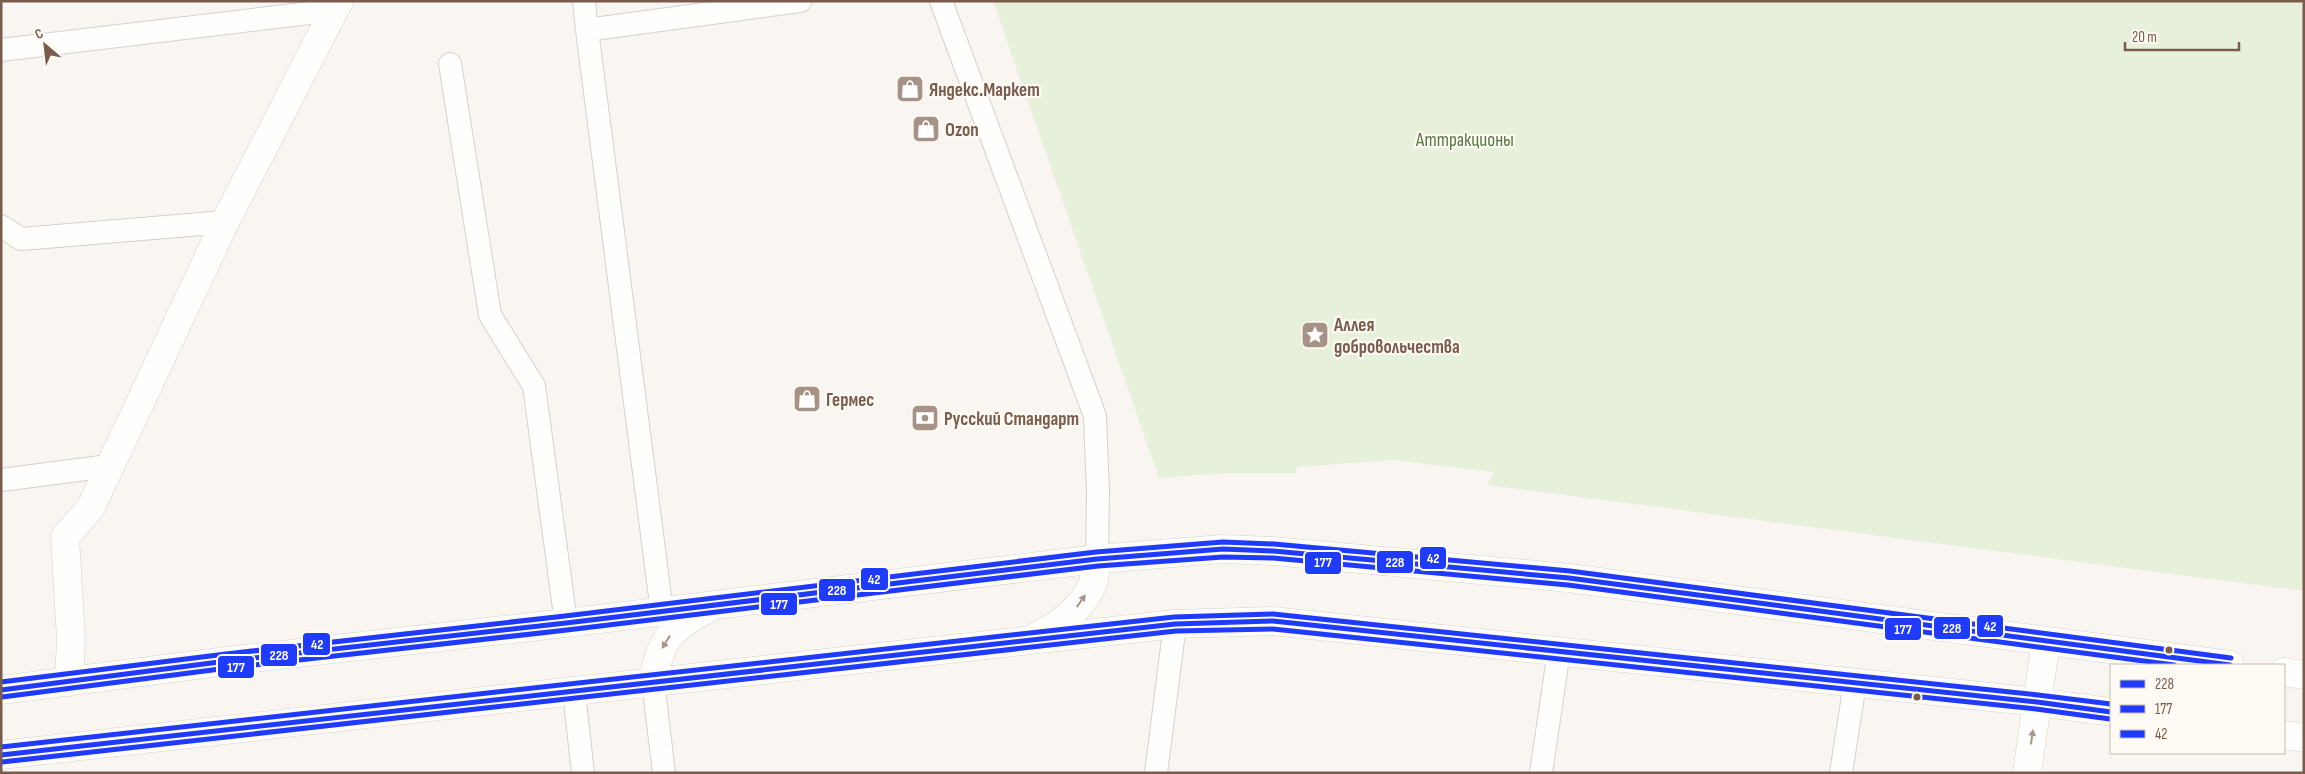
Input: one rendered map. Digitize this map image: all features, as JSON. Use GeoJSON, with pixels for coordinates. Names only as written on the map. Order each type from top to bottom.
{"type":"FeatureCollection","features":[{"type":"Feature","properties":{"kind":"main road"},"geometry":{"type":"LineString","coordinates":[[69,682],[72,639],[65,538],[91,507],[225,222],[337,6]]}},
{"type":"Feature","properties":{"kind":"main road"},"geometry":{"type":"LineString","coordinates":[[1,690],[227,661],[662,612],[1097,559],[1194,550],[1273,550],[1569,578],[2222,664]]}},
{"type":"Feature","properties":{"kind":"main road"},"geometry":{"type":"LineString","coordinates":[[1028,640],[1060,624],[1078,606],[1093,583],[1097,559]]}},
{"type":"Feature","properties":{"kind":"main road"},"geometry":{"type":"LineString","coordinates":[[653,682],[657,658],[668,637],[688,619],[718,605]]}},
{"type":"Feature","properties":{"kind":"main road"},"geometry":{"type":"LineString","coordinates":[[1,755],[1175,624],[1273,621],[2037,702],[2110,712]]}},
{"type":"Feature","properties":{"kind":"main road"},"geometry":{"type":"LineString","coordinates":[[2027,773],[2046,641]]}},
{"type":"Feature","properties":{"kind":"main road"},"geometry":{"type":"LineString","coordinates":[[2285,672],[2304,675]]}},
{"type":"Feature","properties":{"kind":"main road"},"geometry":{"type":"LineString","coordinates":[[2285,735],[2304,738]]}},
{"type":"Feature","properties":{"kind":"lane"},"geometry":{"type":"LineString","coordinates":[[584,1],[662,612]]}},
{"type":"Feature","properties":{"kind":"lane"},"geometry":{"type":"LineString","coordinates":[[587,30],[770,3],[800,1]]}},
{"type":"Feature","properties":{"kind":"lane"},"geometry":{"type":"LineString","coordinates":[[941,1],[1095,416],[1098,492],[1097,559]]}},
{"type":"Feature","properties":{"kind":"lane"},"geometry":{"type":"LineString","coordinates":[[1,50],[337,6]]}},
{"type":"Feature","properties":{"kind":"lane"},"geometry":{"type":"LineString","coordinates":[[450,64],[490,315],[534,386],[566,623]]}},
{"type":"Feature","properties":{"kind":"lane"},"geometry":{"type":"LineString","coordinates":[[1,226],[21,240],[225,222]]}},
{"type":"Feature","properties":{"kind":"lane"},"geometry":{"type":"LineString","coordinates":[[1,480],[109,466]]}},
{"type":"Feature","properties":{"kind":"lane"},"geometry":{"type":"LineString","coordinates":[[1156,773],[1175,624]]}},
{"type":"Feature","properties":{"kind":"lane"},"geometry":{"type":"LineString","coordinates":[[1541,773],[1558,651]]}},
{"type":"Feature","properties":{"kind":"lane"},"geometry":{"type":"LineString","coordinates":[[653,682],[664,773]]}},
{"type":"Feature","properties":{"kind":"lane"},"geometry":{"type":"LineString","coordinates":[[1842,773],[1855,683]]}},
{"type":"Feature","properties":{"kind":"lane"},"geometry":{"type":"LineString","coordinates":[[574,692],[583,773]]}},
{"type":"Feature","properties":{"kind":"green space","name":"Аттракционы"},"geometry":{"type":"Polygon","coordinates":[[[993,1],[2304,1],[2304,591],[1488,485],[1493,472],[1393,460],[1297,467],[1296,473],[1227,473],[1159,478],[993,1]]]}},
{"type":"Feature","properties":{"kind":"transit line","name":"42"},"geometry":{"type":"LineString","coordinates":[[1,682],[1096,552],[1223,542],[1274,544],[1570,571],[2231,658]]}},
{"type":"Feature","properties":{"kind":"transit line","name":"228"},"geometry":{"type":"LineString","coordinates":[[1,690],[227,661],[566,623],[1097,559],[1223,549],[1273,551],[1569,578],[2222,664]]}},
{"type":"Feature","properties":{"kind":"transit line","name":"177"},"geometry":{"type":"LineString","coordinates":[[2,697],[228,668],[567,630],[1098,566],[1223,557],[1273,558],[1568,585],[2166,664]]}},
{"type":"Feature","properties":{"kind":"transit line","name":"42"},"geometry":{"type":"LineString","coordinates":[[1,747],[1174,617],[1273,614],[2110,704]]}},
{"type":"Feature","properties":{"kind":"transit line","name":"228"},"geometry":{"type":"LineString","coordinates":[[1,755],[1175,624],[1273,621],[2037,702],[2110,712]]}},
{"type":"Feature","properties":{"kind":"transit line","name":"177"},"geometry":{"type":"LineString","coordinates":[[2,762],[1176,631],[1273,629],[2036,709],[2110,719]]}},
{"type":"Feature","properties":{"kind":"place","name":"Яндекс.Маркет"},"geometry":{"type":"Point","coordinates":[910,89]}},
{"type":"Feature","properties":{"kind":"place","name":"Ozon"},"geometry":{"type":"Point","coordinates":[926,129]}},
{"type":"Feature","properties":{"kind":"place","name":"Аллея добровольчества"},"geometry":{"type":"Point","coordinates":[1315,335]}},
{"type":"Feature","properties":{"kind":"place","name":"Гермес"},"geometry":{"type":"Point","coordinates":[807,399]}},
{"type":"Feature","properties":{"kind":"place","name":"Русский Стандарт"},"geometry":{"type":"Point","coordinates":[925,418]}}]}
